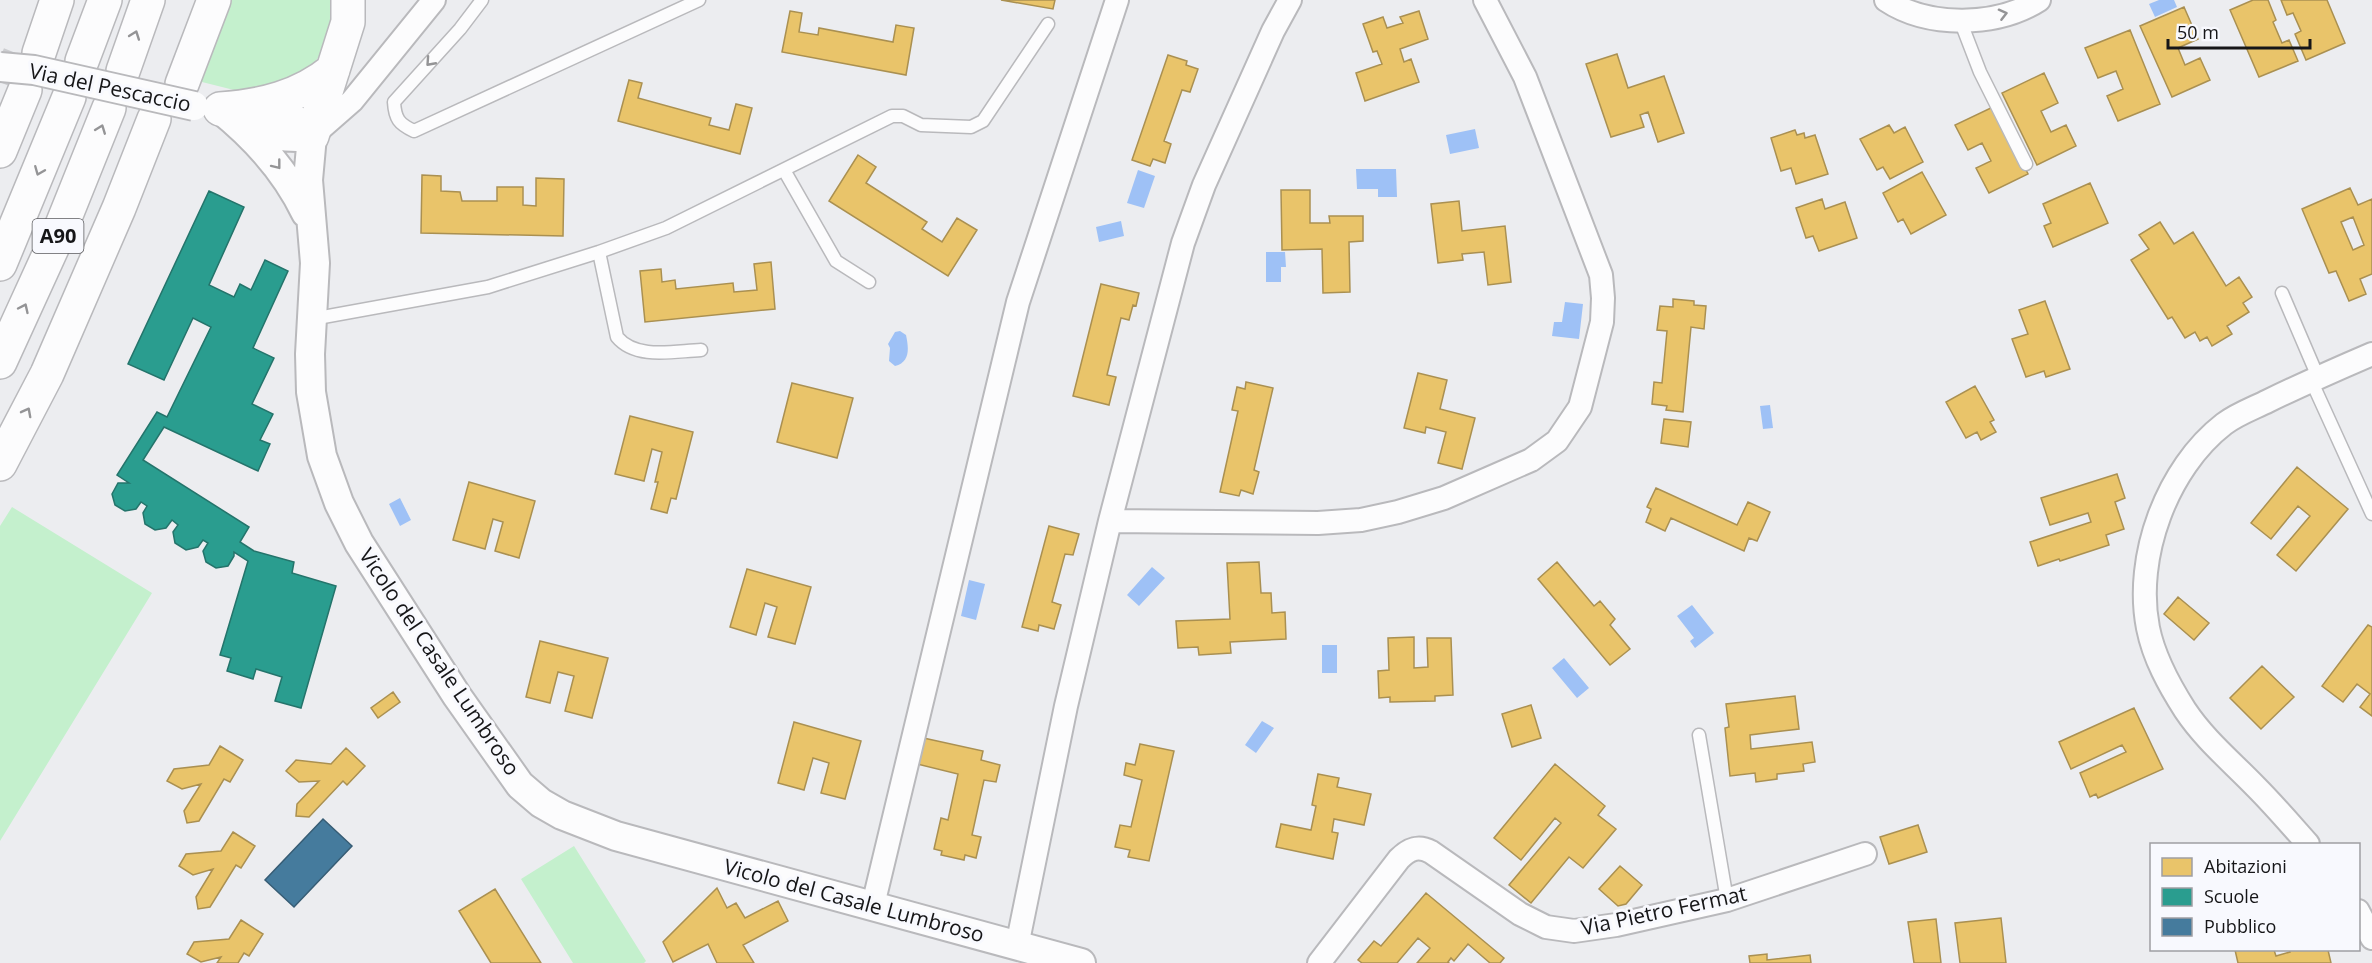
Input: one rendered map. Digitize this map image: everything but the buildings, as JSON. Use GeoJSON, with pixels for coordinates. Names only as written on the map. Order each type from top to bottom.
{"type":"FeatureCollection","features":[{"type":"Feature","properties":{"kind":"highway"},"geometry":{"type":"LineString","coordinates":[[0,151],[15,74],[43,0]]}},
{"type":"Feature","properties":{"kind":"highway"},"geometry":{"type":"LineString","coordinates":[[15,74],[57,0]]}},
{"type":"Feature","properties":{"kind":"highway"},"geometry":{"type":"LineString","coordinates":[[82,61],[105,0]]}},
{"type":"Feature","properties":{"kind":"highway"},"geometry":{"type":"LineString","coordinates":[[123,71],[148,0]]}},
{"type":"Feature","properties":{"kind":"highway"},"geometry":{"type":"LineString","coordinates":[[181,103],[195,0]]}},
{"type":"Feature","properties":{"kind":"highway"},"geometry":{"type":"LineString","coordinates":[[0,464],[47,374],[76,332],[105,278],[181,103],[214,0]]}},
{"type":"Feature","properties":{"kind":"highway"},"geometry":{"type":"LineString","coordinates":[[312,136],[348,22],[348,0]]}},
{"type":"Feature","properties":{"kind":"highway"},"geometry":{"type":"LineString","coordinates":[[181,103],[260,105],[284,99],[318,81],[333,70]]}},
{"type":"Feature","properties":{"kind":"highway","name":"A90"},"geometry":{"type":"LineString","coordinates":[[0,264],[69,98]]}},
{"type":"Feature","properties":{"kind":"highway","name":"A90"},"geometry":{"type":"LineString","coordinates":[[0,362],[58,235],[109,108]]}},
{"type":"Feature","properties":{"kind":"street"},"geometry":{"type":"LineString","coordinates":[[181,103],[267,134],[290,138],[312,136],[352,102],[434,0]]}},
{"type":"Feature","properties":{"kind":"street"},"geometry":{"type":"LineString","coordinates":[[873,906],[1018,302],[1117,0]]}},
{"type":"Feature","properties":{"kind":"street"},"geometry":{"type":"LineString","coordinates":[[1017,946],[1066,706],[1110,521],[1189,225],[1204,185],[1273,31],[1290,0]]}},
{"type":"Feature","properties":{"kind":"street"},"geometry":{"type":"LineString","coordinates":[[1110,521],[1318,523],[1372,518],[1444,498],[1531,460],[1550,447],[1569,426],[1582,401],[1602,322],[1601,275],[1531,92],[1512,49],[1485,0]]}},
{"type":"Feature","properties":{"kind":"street"},"geometry":{"type":"LineString","coordinates":[[1886,0],[1914,14],[1938,19],[1960,20],[2003,15],[2040,0]]}},
{"type":"Feature","properties":{"kind":"street","name":"Via del Pescaccio"},"geometry":{"type":"LineString","coordinates":[[15,74],[34,70],[181,103]]}},
{"type":"Feature","properties":{"kind":"street"},"geometry":{"type":"LineString","coordinates":[[181,103],[254,139],[296,192],[310,222]]}},
{"type":"Feature","properties":{"kind":"street","name":"Vicolo del Casale Lumbroso"},"geometry":{"type":"LineString","coordinates":[[312,136],[308,180],[315,263],[310,370],[312,410],[322,456],[339,503],[359,543],[451,686],[520,784],[533,797],[551,809],[601,831],[1081,963]]}},
{"type":"Feature","properties":{"kind":"street"},"geometry":{"type":"LineString","coordinates":[[2307,843],[2257,787],[2215,746],[2185,709],[2165,675],[2148,628],[2145,601],[2149,561],[2163,503],[2170,488],[2195,454],[2229,421],[2314,378],[2372,354]]}},
{"type":"Feature","properties":{"kind":"street","name":"Via Pietro Fermat"},"geometry":{"type":"LineString","coordinates":[[1319,963],[1399,859],[1416,848],[1431,852],[1521,914],[1557,930],[1574,931],[1616,925],[1727,900],[1865,854]]}},
{"type":"Feature","properties":{"kind":"street"},"geometry":{"type":"LineString","coordinates":[[2360,915],[2372,938]]}},
{"type":"Feature","properties":{"kind":"lane"},"geometry":{"type":"LineString","coordinates":[[482,0],[460,29],[394,102],[394,115],[400,125],[414,130],[699,0]]}},
{"type":"Feature","properties":{"kind":"lane"},"geometry":{"type":"LineString","coordinates":[[1960,20],[1980,72],[2026,164]]}},
{"type":"Feature","properties":{"kind":"lane"},"geometry":{"type":"LineString","coordinates":[[312,319],[488,287],[599,252],[666,228],[892,116],[903,116],[921,125],[971,128],[983,121],[1048,24]]}},
{"type":"Feature","properties":{"kind":"lane"},"geometry":{"type":"LineString","coordinates":[[784,170],[836,261],[870,282]]}},
{"type":"Feature","properties":{"kind":"lane"},"geometry":{"type":"LineString","coordinates":[[599,252],[617,337],[624,346],[636,351],[701,350]]}},
{"type":"Feature","properties":{"kind":"lane"},"geometry":{"type":"LineString","coordinates":[[2282,293],[2314,378],[2372,513]]}},
{"type":"Feature","properties":{"kind":"lane"},"geometry":{"type":"LineString","coordinates":[[1700,735],[1727,900]]}},
{"type":"Feature","properties":{"kind":"green space"},"geometry":{"type":"Polygon","coordinates":[[[222,0],[330,0],[331,24],[322,52],[312,66],[299,75],[252,91],[234,90],[194,80],[222,0]]]}},
{"type":"Feature","properties":{"kind":"green space"},"geometry":{"type":"Polygon","coordinates":[[[12,507],[152,593],[0,841],[0,526],[12,507]]]}},
{"type":"Feature","properties":{"kind":"green space"},"geometry":{"type":"Polygon","coordinates":[[[574,846],[646,961],[644,963],[573,963],[521,879],[574,846]]]}},
{"type":"Feature","properties":{"kind":"water"},"geometry":{"type":"Polygon","coordinates":[[[2159,0],[2174,0],[2177,7],[2155,17],[2149,4],[2159,0]]]}},
{"type":"Feature","properties":{"kind":"water"},"geometry":{"type":"Polygon","coordinates":[[[1475,129],[1479,148],[1450,154],[1446,135],[1475,129]]]}},
{"type":"Feature","properties":{"kind":"water"},"geometry":{"type":"Polygon","coordinates":[[[1356,169],[1396,169],[1397,197],[1378,197],[1378,189],[1357,189],[1356,169]]]}},
{"type":"Feature","properties":{"kind":"water"},"geometry":{"type":"Polygon","coordinates":[[[1138,170],[1155,176],[1144,208],[1127,203],[1138,170]]]}},
{"type":"Feature","properties":{"kind":"water"},"geometry":{"type":"Polygon","coordinates":[[[1121,221],[1124,236],[1099,242],[1096,227],[1121,221]]]}},
{"type":"Feature","properties":{"kind":"water"},"geometry":{"type":"Polygon","coordinates":[[[1266,252],[1285,252],[1286,267],[1281,267],[1281,282],[1266,282],[1266,252]]]}},
{"type":"Feature","properties":{"kind":"water"},"geometry":{"type":"Polygon","coordinates":[[[1565,302],[1583,304],[1579,339],[1552,336],[1554,322],[1562,322],[1565,302]]]}},
{"type":"Feature","properties":{"kind":"water"},"geometry":{"type":"Polygon","coordinates":[[[900,331],[906,335],[907,354],[900,364],[895,366],[889,361],[888,344],[895,332],[900,331]]]}},
{"type":"Feature","properties":{"kind":"water"},"geometry":{"type":"Polygon","coordinates":[[[1770,405],[1773,428],[1763,429],[1760,406],[1770,405]]]}},
{"type":"Feature","properties":{"kind":"water"},"geometry":{"type":"Polygon","coordinates":[[[400,498],[411,520],[400,526],[389,504],[400,498]]]}},
{"type":"Feature","properties":{"kind":"water"},"geometry":{"type":"Polygon","coordinates":[[[1152,567],[1165,578],[1139,606],[1127,595],[1152,567]]]}},
{"type":"Feature","properties":{"kind":"water"},"geometry":{"type":"Polygon","coordinates":[[[969,580],[985,584],[976,620],[961,616],[969,580]]]}},
{"type":"Feature","properties":{"kind":"water"},"geometry":{"type":"Polygon","coordinates":[[[1692,605],[1714,633],[1695,648],[1690,641],[1694,638],[1677,616],[1692,605]]]}},
{"type":"Feature","properties":{"kind":"water"},"geometry":{"type":"Polygon","coordinates":[[[1322,645],[1337,645],[1337,673],[1322,673],[1322,645]]]}},
{"type":"Feature","properties":{"kind":"water"},"geometry":{"type":"Polygon","coordinates":[[[1564,658],[1589,688],[1577,698],[1552,668],[1564,658]]]}},
{"type":"Feature","properties":{"kind":"water"},"geometry":{"type":"Polygon","coordinates":[[[1262,721],[1274,728],[1256,753],[1245,745],[1262,721]]]}},
{"type":"Feature","properties":{"kind":"tunnel"},"geometry":{"type":"LineString","coordinates":[[7,85],[21,50]]}}]}
